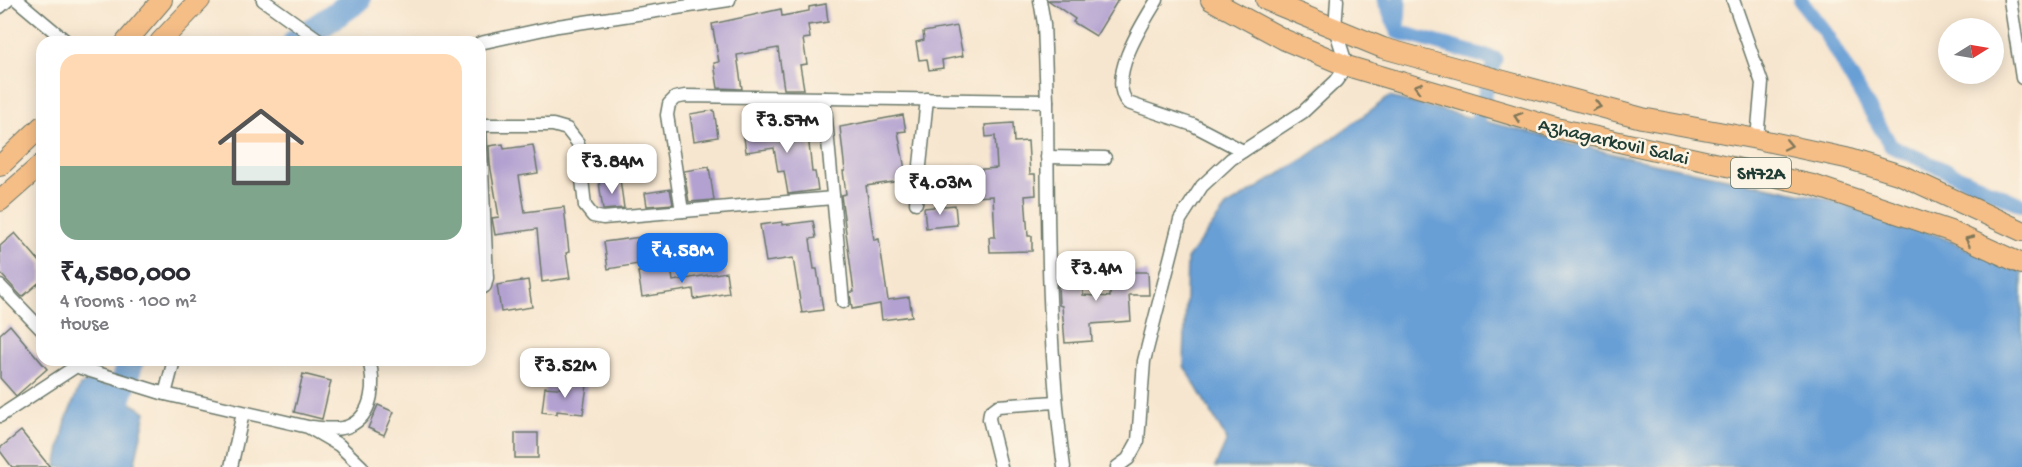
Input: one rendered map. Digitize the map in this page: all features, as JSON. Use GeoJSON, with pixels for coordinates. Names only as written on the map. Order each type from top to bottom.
{"type":"FeatureCollection","features":[{"type":"Feature","properties":{"kind":"main road"},"geometry":{"type":"LineString","coordinates":[[166,36],[200,0]]}},
{"type":"Feature","properties":{"kind":"main road","name":"Azhagarkovil Salai"},"geometry":{"type":"LineString","coordinates":[[1211,0],[1285,40],[1347,66],[1556,128],[1814,185],[1950,231],[2022,264]]}},
{"type":"Feature","properties":{"kind":"main road","name":"Azhagarkovil Salai"},"geometry":{"type":"LineString","coordinates":[[1266,0],[1383,48],[1500,80],[1642,118],[1846,158],[1901,175],[2022,231]]}},
{"type":"Feature","properties":{"kind":"main road"},"geometry":{"type":"LineString","coordinates":[[156,7],[163,36]]}},
{"type":"Feature","properties":{"kind":"main road"},"geometry":{"type":"LineString","coordinates":[[131,36],[156,7]]}},
{"type":"Feature","properties":{"kind":"main road"},"geometry":{"type":"LineString","coordinates":[[0,166],[36,132]]}},
{"type":"Feature","properties":{"kind":"main road"},"geometry":{"type":"LineString","coordinates":[[0,201],[36,169]]}},
{"type":"Feature","properties":{"kind":"street"},"geometry":{"type":"LineString","coordinates":[[0,7],[8,0]]}},
{"type":"Feature","properties":{"kind":"street"},"geometry":{"type":"LineString","coordinates":[[17,0],[61,36]]}},
{"type":"Feature","properties":{"kind":"street"},"geometry":{"type":"LineString","coordinates":[[486,42],[558,26],[729,0]]}},
{"type":"Feature","properties":{"kind":"street"},"geometry":{"type":"LineString","coordinates":[[1040,0],[1044,24],[1047,101],[1048,294],[1055,402],[1064,467]]}},
{"type":"Feature","properties":{"kind":"street"},"geometry":{"type":"LineString","coordinates":[[1156,0],[1135,37],[1120,86],[1122,97],[1128,103],[1193,125],[1243,151]]}},
{"type":"Feature","properties":{"kind":"street"},"geometry":{"type":"LineString","coordinates":[[1733,0],[1762,83],[1757,139]]}},
{"type":"Feature","properties":{"kind":"street"},"geometry":{"type":"LineString","coordinates":[[2010,0],[2022,78]]}},
{"type":"Feature","properties":{"kind":"street"},"geometry":{"type":"LineString","coordinates":[[265,1],[314,36]]}},
{"type":"Feature","properties":{"kind":"street"},"geometry":{"type":"LineString","coordinates":[[1119,467],[1128,459],[1138,441],[1144,361],[1180,220],[1202,186],[1231,159],[1303,112],[1336,81],[1347,66],[1335,29],[1337,2]]}},
{"type":"Feature","properties":{"kind":"street"},"geometry":{"type":"LineString","coordinates":[[682,211],[667,115],[669,104],[675,98],[685,96],[1047,101]]}},
{"type":"Feature","properties":{"kind":"street"},"geometry":{"type":"LineString","coordinates":[[824,98],[843,302]]}},
{"type":"Feature","properties":{"kind":"street"},"geometry":{"type":"LineString","coordinates":[[916,203],[927,99]]}},
{"type":"Feature","properties":{"kind":"street"},"geometry":{"type":"LineString","coordinates":[[486,126],[553,125],[567,129],[578,143],[585,206],[593,216],[603,218],[833,198]]}},
{"type":"Feature","properties":{"kind":"street"},"geometry":{"type":"LineString","coordinates":[[1047,157],[1105,158]]}},
{"type":"Feature","properties":{"kind":"street"},"geometry":{"type":"LineString","coordinates":[[486,256],[488,278],[486,283]]}},
{"type":"Feature","properties":{"kind":"street"},"geometry":{"type":"LineString","coordinates":[[0,286],[36,324]]}},
{"type":"Feature","properties":{"kind":"street"},"geometry":{"type":"LineString","coordinates":[[0,416],[75,366]]}},
{"type":"Feature","properties":{"kind":"street"},"geometry":{"type":"LineString","coordinates":[[80,366],[160,392],[243,413],[308,427],[337,429],[349,426],[363,416],[373,386],[370,366]]}},
{"type":"Feature","properties":{"kind":"street"},"geometry":{"type":"LineString","coordinates":[[160,392],[171,366]]}},
{"type":"Feature","properties":{"kind":"street"},"geometry":{"type":"LineString","coordinates":[[1001,467],[989,419],[990,412],[998,406],[1055,402]]}},
{"type":"Feature","properties":{"kind":"street"},"geometry":{"type":"LineString","coordinates":[[231,467],[243,413]]}},
{"type":"Feature","properties":{"kind":"street"},"geometry":{"type":"LineString","coordinates":[[308,427],[339,446],[362,467]]}},
{"type":"Feature","properties":{"kind":"water"},"geometry":{"type":"Polygon","coordinates":[[[1389,97],[1634,159],[1823,198],[1939,236],[2022,273],[2022,467],[1215,467],[1227,440],[1184,366],[1187,259],[1226,207],[1304,159],[1389,97]]]}},
{"type":"Feature","properties":{"kind":"water"},"geometry":{"type":"Polygon","coordinates":[[[92,380],[126,394],[128,401],[146,412],[134,467],[56,467],[66,420],[80,385],[92,380]]]}},
{"type":"Feature","properties":{"kind":"building"},"geometry":{"type":"Polygon","coordinates":[[[1048,0],[1118,0],[1096,36],[1073,22],[1075,19],[1048,0]]]}},
{"type":"Feature","properties":{"kind":"building"},"geometry":{"type":"Polygon","coordinates":[[[826,4],[828,22],[808,25],[810,38],[803,39],[807,64],[800,65],[804,89],[784,89],[778,48],[737,55],[742,89],[718,88],[714,63],[719,62],[712,24],[781,9],[782,16],[809,11],[809,7],[826,4]]]}},
{"type":"Feature","properties":{"kind":"building"},"geometry":{"type":"Polygon","coordinates":[[[957,26],[963,56],[942,60],[943,68],[929,70],[927,59],[919,60],[916,42],[924,40],[923,32],[957,26]]]}},
{"type":"Feature","properties":{"kind":"building"},"geometry":{"type":"Polygon","coordinates":[[[714,110],[718,137],[694,141],[690,114],[714,110]]]}},
{"type":"Feature","properties":{"kind":"building"},"geometry":{"type":"Polygon","coordinates":[[[903,115],[906,131],[898,132],[907,180],[866,186],[874,240],[879,239],[888,300],[909,297],[912,316],[882,320],[880,304],[852,309],[850,292],[854,292],[841,195],[846,194],[840,127],[903,115]]]}},
{"type":"Feature","properties":{"kind":"building"},"geometry":{"type":"Polygon","coordinates":[[[1013,123],[1014,142],[1028,141],[1030,174],[1035,174],[1036,195],[1025,196],[1028,236],[1032,236],[1032,251],[990,252],[989,237],[995,237],[993,196],[971,197],[970,170],[997,168],[995,136],[986,137],[985,125],[1013,123]]]}},
{"type":"Feature","properties":{"kind":"building"},"geometry":{"type":"Polygon","coordinates":[[[807,125],[812,172],[815,172],[818,190],[788,194],[784,171],[778,172],[774,148],[746,152],[743,130],[773,126],[774,130],[807,125]]]}},
{"type":"Feature","properties":{"kind":"building"},"geometry":{"type":"Polygon","coordinates":[[[503,144],[504,149],[533,145],[538,173],[519,176],[525,212],[564,207],[569,252],[566,253],[570,278],[542,282],[537,229],[495,235],[492,218],[499,217],[489,146],[503,144]]]}},
{"type":"Feature","properties":{"kind":"building"},"geometry":{"type":"Polygon","coordinates":[[[709,167],[714,200],[689,202],[684,171],[709,167]]]}},
{"type":"Feature","properties":{"kind":"building"},"geometry":{"type":"Polygon","coordinates":[[[620,179],[624,208],[603,210],[599,182],[620,179]]]}},
{"type":"Feature","properties":{"kind":"building"},"geometry":{"type":"Polygon","coordinates":[[[670,189],[673,204],[647,206],[645,193],[670,189]]]}},
{"type":"Feature","properties":{"kind":"building"},"geometry":{"type":"Polygon","coordinates":[[[955,205],[957,225],[926,228],[924,208],[955,205]]]}},
{"type":"Feature","properties":{"kind":"building"},"geometry":{"type":"Polygon","coordinates":[[[813,221],[816,238],[810,239],[823,310],[802,313],[793,258],[766,262],[760,225],[813,221]]]}},
{"type":"Feature","properties":{"kind":"building"},"geometry":{"type":"Polygon","coordinates":[[[15,233],[36,257],[36,285],[22,297],[0,273],[0,246],[15,233]]]}},
{"type":"Feature","properties":{"kind":"building"},"geometry":{"type":"Polygon","coordinates":[[[641,237],[645,263],[608,269],[604,242],[641,237]]]}},
{"type":"Feature","properties":{"kind":"building"},"geometry":{"type":"Polygon","coordinates":[[[671,267],[673,281],[726,272],[729,293],[694,299],[693,289],[642,297],[638,272],[671,267]]]}},
{"type":"Feature","properties":{"kind":"building"},"geometry":{"type":"Polygon","coordinates":[[[1057,268],[1083,268],[1083,295],[1110,297],[1110,272],[1148,272],[1149,295],[1129,295],[1131,321],[1091,324],[1092,341],[1065,343],[1062,306],[1059,305],[1057,268]]]}},
{"type":"Feature","properties":{"kind":"building"},"geometry":{"type":"Polygon","coordinates":[[[528,280],[532,307],[501,312],[497,285],[528,280]]]}},
{"type":"Feature","properties":{"kind":"building"},"geometry":{"type":"Polygon","coordinates":[[[10,325],[36,356],[36,366],[44,366],[47,369],[16,396],[0,378],[0,334],[10,325]]]}},
{"type":"Feature","properties":{"kind":"building"},"geometry":{"type":"Polygon","coordinates":[[[303,374],[331,381],[322,419],[294,412],[303,374]]]}},
{"type":"Feature","properties":{"kind":"building"},"geometry":{"type":"Polygon","coordinates":[[[569,382],[587,385],[583,414],[542,412],[545,387],[568,389],[569,382]]]}},
{"type":"Feature","properties":{"kind":"building"},"geometry":{"type":"Polygon","coordinates":[[[378,405],[394,412],[384,435],[368,428],[378,405]]]}},
{"type":"Feature","properties":{"kind":"building"},"geometry":{"type":"Polygon","coordinates":[[[21,431],[50,467],[12,467],[0,448],[21,431]]]}},
{"type":"Feature","properties":{"kind":"building"},"geometry":{"type":"Polygon","coordinates":[[[515,433],[538,433],[538,458],[515,458],[515,433]]]}},
{"type":"Feature","properties":{"kind":"waterway"},"geometry":{"type":"LineString","coordinates":[[305,36],[357,0]]}},
{"type":"Feature","properties":{"kind":"waterway"},"geometry":{"type":"LineString","coordinates":[[1384,0],[1396,27]]}},
{"type":"Feature","properties":{"kind":"waterway"},"geometry":{"type":"LineString","coordinates":[[1399,0],[1398,32],[1495,59],[1478,119],[1463,134]]}},
{"type":"Feature","properties":{"kind":"waterway"},"geometry":{"type":"LineString","coordinates":[[1800,0],[1824,31],[1891,146],[2022,205]]}},
{"type":"Feature","properties":{"kind":"waterway"},"geometry":{"type":"LineString","coordinates":[[95,467],[129,366]]}}]}
